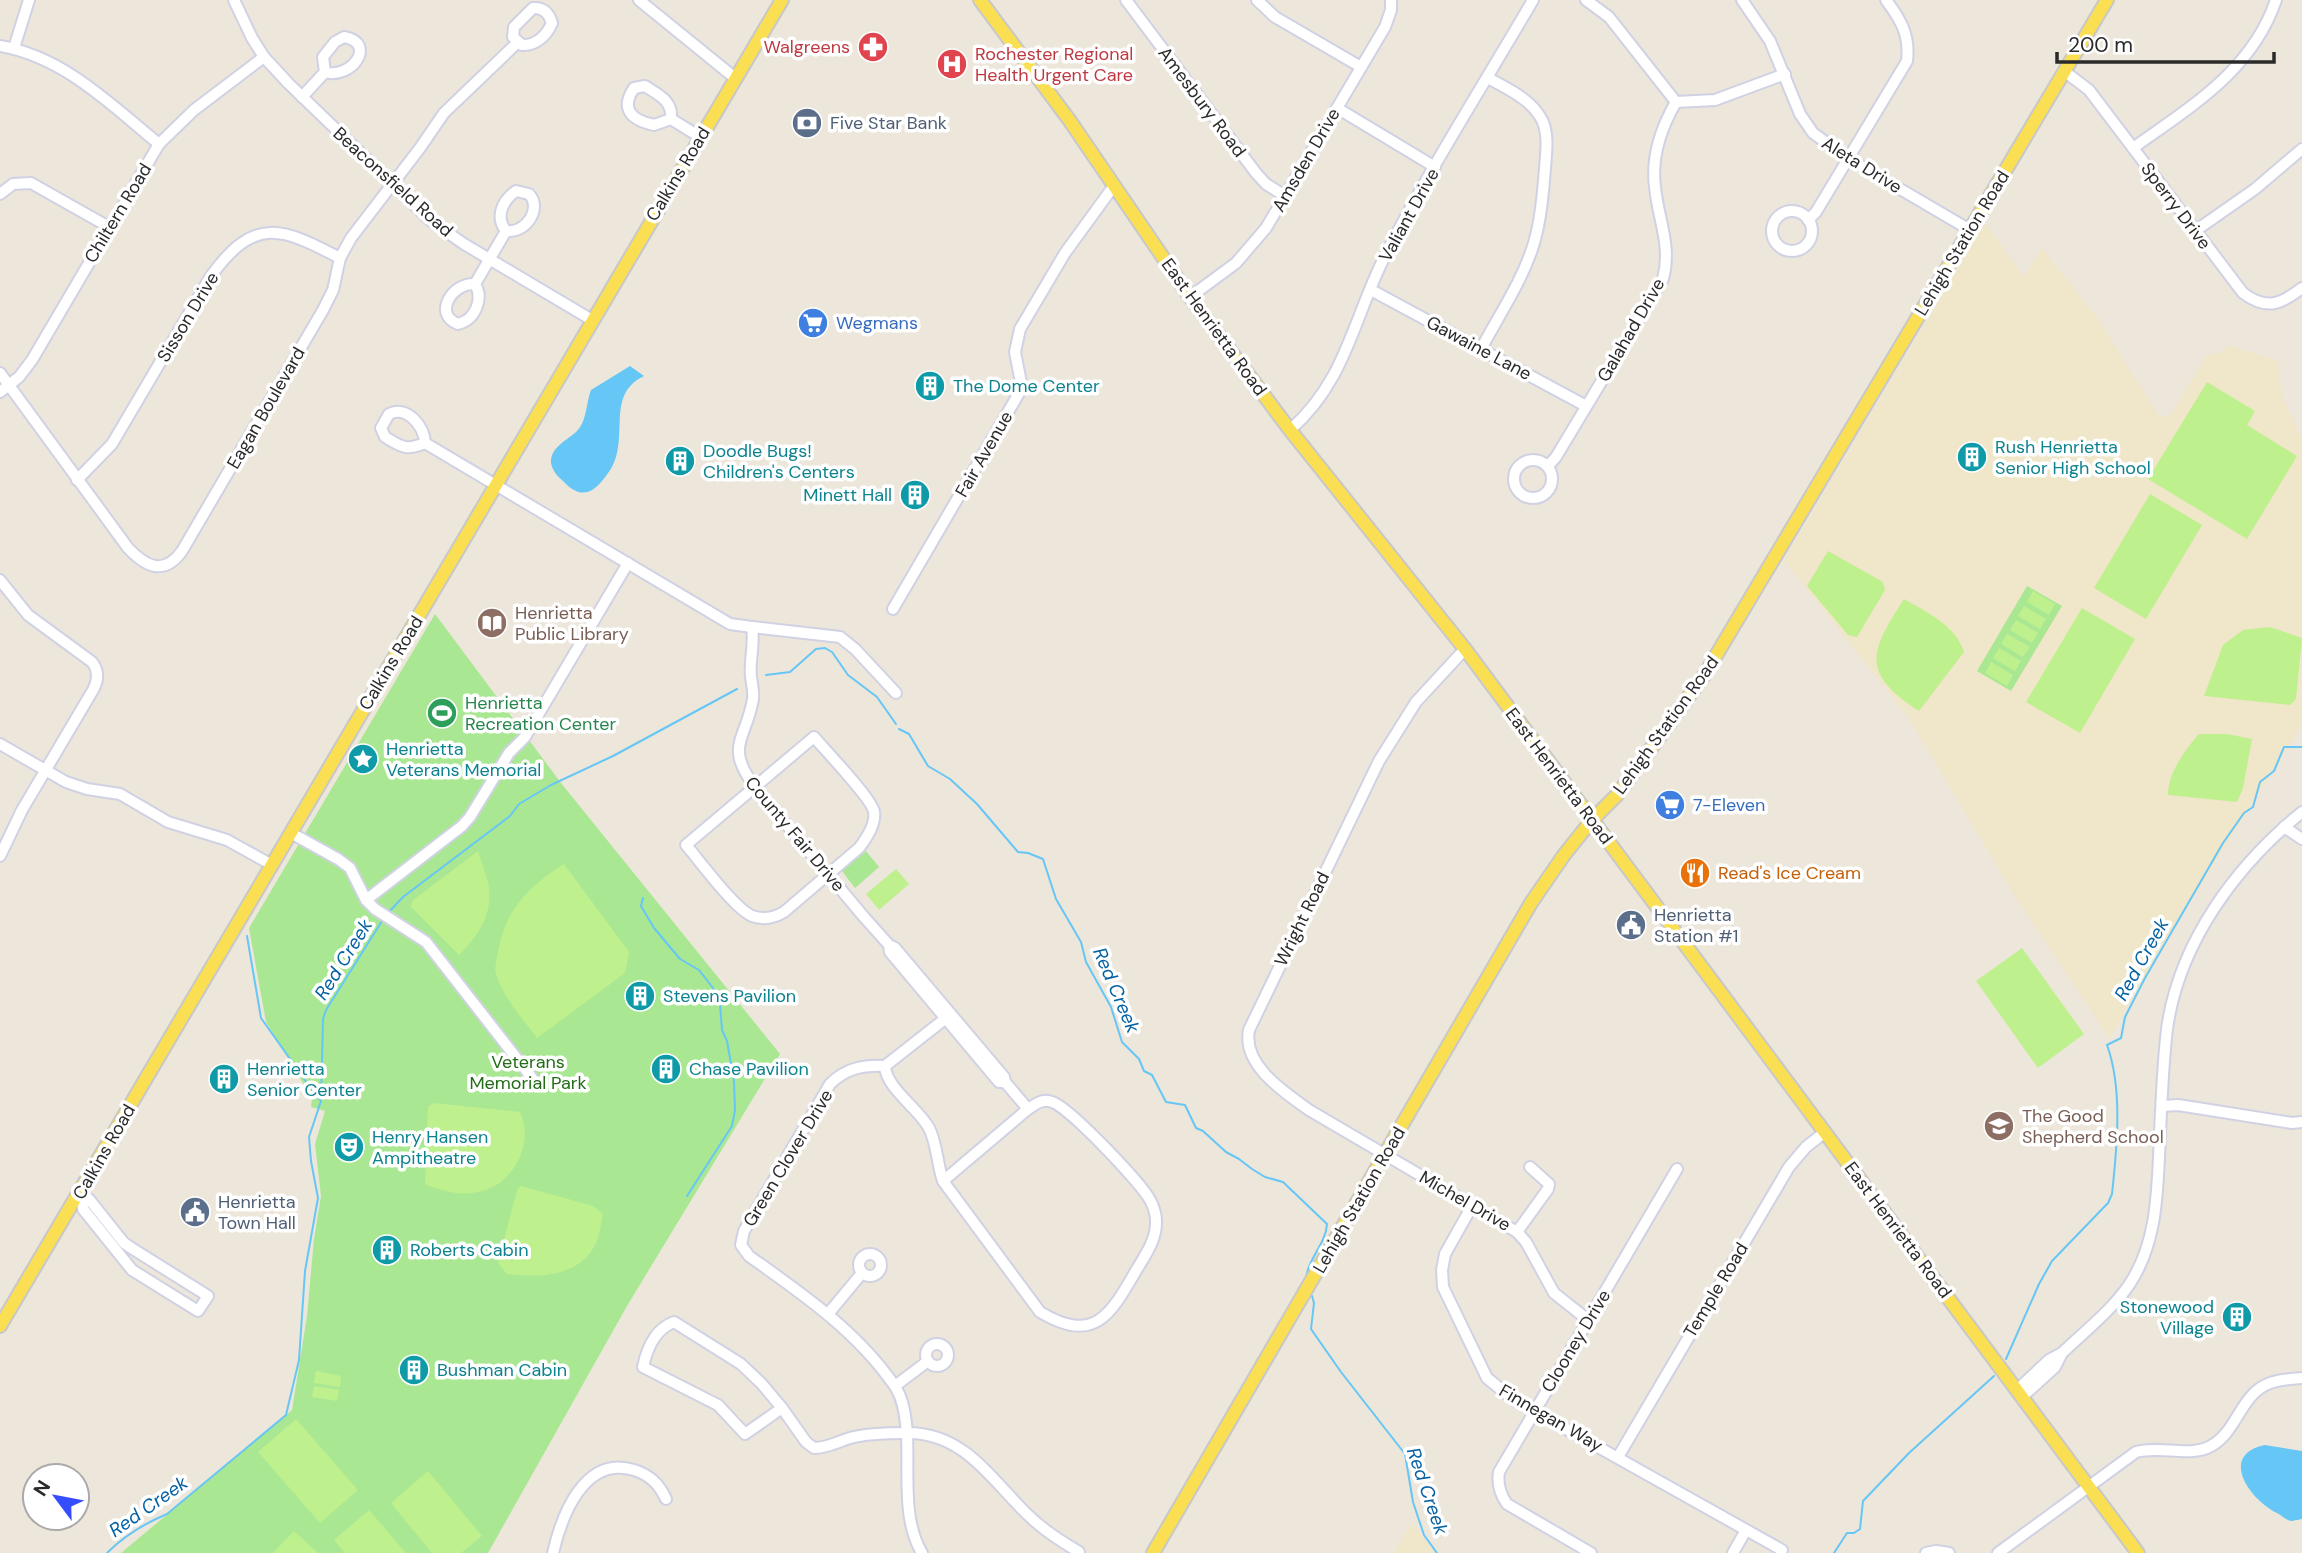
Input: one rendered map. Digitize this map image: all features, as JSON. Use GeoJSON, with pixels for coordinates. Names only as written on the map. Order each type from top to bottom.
{"type":"FeatureCollection","features":[{"type":"Feature","properties":{"kind":"main road","name":"Calkins Road"},"geometry":{"type":"LineString","coordinates":[[0,1326],[80,1198],[272,865],[782,0]]}},
{"type":"Feature","properties":{"kind":"main road","name":"East Henrietta Road"},"geometry":{"type":"LineString","coordinates":[[980,0],[1057,103],[1190,297],[1290,430],[1465,649],[2138,1553]]}},
{"type":"Feature","properties":{"kind":"main road","name":"Lehigh Station Road"},"geometry":{"type":"LineString","coordinates":[[1153,1553],[1531,903],[1564,855],[1592,820],[1618,794],[1705,674],[2106,0]]}},
{"type":"Feature","properties":{"kind":"street"},"geometry":{"type":"LineString","coordinates":[[13,48],[29,0]]}},
{"type":"Feature","properties":{"kind":"street","name":"Beaconsfield Road"},"geometry":{"type":"LineString","coordinates":[[234,0],[264,57],[431,221],[450,236],[592,320]]}},
{"type":"Feature","properties":{"kind":"street"},"geometry":{"type":"LineString","coordinates":[[639,0],[735,78]]}},
{"type":"Feature","properties":{"kind":"street","name":"Amesbury Road"},"geometry":{"type":"LineString","coordinates":[[1126,0],[1256,173],[1266,184],[1285,196]]}},
{"type":"Feature","properties":{"kind":"street"},"geometry":{"type":"LineString","coordinates":[[1257,0],[1275,17],[1361,66]]}},
{"type":"Feature","properties":{"kind":"street","name":"Amsden Drive"},"geometry":{"type":"LineString","coordinates":[[1190,297],[1247,253],[1266,228],[1388,21],[1391,0]]}},
{"type":"Feature","properties":{"kind":"street","name":"Valiant Drive"},"geometry":{"type":"LineString","coordinates":[[1290,430],[1320,400],[1337,371],[1386,254],[1533,0]]}},
{"type":"Feature","properties":{"kind":"street"},"geometry":{"type":"LineString","coordinates":[[1586,0],[1609,17],[1676,102],[1715,100],[1785,74]]}},
{"type":"Feature","properties":{"kind":"street","name":"Aleta Drive"},"geometry":{"type":"LineString","coordinates":[[1742,0],[1770,41],[1807,125],[1822,140],[1849,159],[1970,230]]}},
{"type":"Feature","properties":{"kind":"street"},"geometry":{"type":"LineString","coordinates":[[1808,220],[1816,212],[1849,159],[1907,61],[1908,44],[1904,26],[1886,0]]}},
{"type":"Feature","properties":{"kind":"street"},"geometry":{"type":"LineString","coordinates":[[2133,148],[2217,87],[2232,73],[2256,42],[2276,0]]}},
{"type":"Feature","properties":{"kind":"street","name":"Eagan Boulevard"},"geometry":{"type":"LineString","coordinates":[[0,373],[4,389],[136,556],[157,567],[171,563],[181,551],[323,310],[333,290],[340,258],[351,238],[444,113],[517,43]]}},
{"type":"Feature","properties":{"kind":"street"},"geometry":{"type":"LineString","coordinates":[[0,46],[44,59],[75,76],[159,144]]}},
{"type":"Feature","properties":{"kind":"street","name":"Chiltern Road"},"geometry":{"type":"LineString","coordinates":[[4,389],[19,377],[32,360],[159,144],[194,110],[264,57]]}},
{"type":"Feature","properties":{"kind":"street","name":"Sperry Drive"},"geometry":{"type":"LineString","coordinates":[[2064,71],[2089,90],[2238,288],[2249,297],[2266,303],[2279,303],[2302,288]]}},
{"type":"Feature","properties":{"kind":"street"},"geometry":{"type":"LineString","coordinates":[[302,97],[324,72]]}},
{"type":"Feature","properties":{"kind":"street"},"geometry":{"type":"LineString","coordinates":[[1481,349],[1534,243],[1543,195],[1545,155],[1544,125],[1534,108],[1511,90],[1488,78]]}},
{"type":"Feature","properties":{"kind":"street","name":"Galahad Drive"},"geometry":{"type":"LineString","coordinates":[[1548,466],[1663,279],[1667,248],[1654,185],[1654,169],[1661,133],[1676,102]]}},
{"type":"Feature","properties":{"kind":"street"},"geometry":{"type":"LineString","coordinates":[[1337,108],[1435,167]]}},
{"type":"Feature","properties":{"kind":"street"},"geometry":{"type":"LineString","coordinates":[[670,119],[701,137]]}},
{"type":"Feature","properties":{"kind":"street"},"geometry":{"type":"LineString","coordinates":[[2195,230],[2255,189],[2302,149]]}},
{"type":"Feature","properties":{"kind":"street"},"geometry":{"type":"LineString","coordinates":[[0,194],[13,184],[31,183],[109,227]]}},
{"type":"Feature","properties":{"kind":"street","name":"Fair Avenue"},"geometry":{"type":"LineString","coordinates":[[892,609],[1022,388],[1015,352],[1020,329],[1065,253],[1113,187]]}},
{"type":"Feature","properties":{"kind":"street"},"geometry":{"type":"LineString","coordinates":[[475,284],[506,231]]}},
{"type":"Feature","properties":{"kind":"street","name":"Sisson Drive"},"geometry":{"type":"LineString","coordinates":[[77,480],[112,444],[211,276],[231,252],[255,237],[283,232],[340,258]]}},
{"type":"Feature","properties":{"kind":"street","name":"Gawaine Lane"},"geometry":{"type":"LineString","coordinates":[[1371,290],[1586,406]]}},
{"type":"Feature","properties":{"kind":"street"},"geometry":{"type":"LineString","coordinates":[[425,443],[730,624],[841,637],[896,693]]}},
{"type":"Feature","properties":{"kind":"street"},"geometry":{"type":"LineString","coordinates":[[366,900],[470,817],[509,753],[525,737],[628,563]]}},
{"type":"Feature","properties":{"kind":"street"},"geometry":{"type":"LineString","coordinates":[[0,580],[28,615],[92,662],[97,673],[93,690],[22,810],[0,856]]}},
{"type":"Feature","properties":{"kind":"street","name":"County Fair Drive"},"geometry":{"type":"LineString","coordinates":[[752,627],[753,700],[739,741],[738,758],[744,773],[889,945],[895,948],[1028,1109]]}},
{"type":"Feature","properties":{"kind":"street","name":"Wright Road"},"geometry":{"type":"LineString","coordinates":[[1385,1155],[1291,1098],[1252,1057],[1247,1039],[1379,761],[1416,702],[1465,649]]}},
{"type":"Feature","properties":{"kind":"street"},"geometry":{"type":"LineString","coordinates":[[814,737],[874,810],[869,833],[859,848],[828,874],[780,915],[756,917],[748,914],[736,902],[686,845],[814,737]]}},
{"type":"Feature","properties":{"kind":"street"},"geometry":{"type":"LineString","coordinates":[[0,744],[45,771],[87,789],[120,794],[168,822],[227,840],[272,865]]}},
{"type":"Feature","properties":{"kind":"street"},"geometry":{"type":"LineString","coordinates":[[2020,1394],[2049,1360],[2062,1353],[2130,1284],[2146,1250],[2156,1213],[2167,1027],[2186,963],[2222,895],[2266,844],[2302,812]]}},
{"type":"Feature","properties":{"kind":"street"},"geometry":{"type":"LineString","coordinates":[[2284,827],[2302,839]]}},
{"type":"Feature","properties":{"kind":"street"},"geometry":{"type":"LineString","coordinates":[[291,833],[350,868],[366,900],[375,909],[431,948],[532,1078]]}},
{"type":"Feature","properties":{"kind":"street","name":"County Fair Drive"},"geometry":{"type":"LineString","coordinates":[[889,945],[890,952],[999,1082],[1005,1082]]}},
{"type":"Feature","properties":{"kind":"street"},"geometry":{"type":"LineString","coordinates":[[943,1181],[1028,1109],[1042,1101],[1051,1101],[1062,1106],[1133,1178],[1150,1200],[1156,1219],[1153,1242],[1115,1307],[1098,1320],[1079,1326],[1060,1325],[1040,1312],[943,1181],[930,1131],[888,1079],[885,1066],[946,1018]]}},
{"type":"Feature","properties":{"kind":"street","name":"Green Clover Drive"},"geometry":{"type":"LineString","coordinates":[[885,1066],[870,1065],[850,1069],[830,1084],[742,1236],[741,1245],[749,1256],[828,1314],[895,1386],[905,1414],[910,1518],[915,1540],[922,1553]]}},
{"type":"Feature","properties":{"kind":"street"},"geometry":{"type":"LineString","coordinates":[[2163,1106],[2178,1105],[2292,1123],[2302,1122]]}},
{"type":"Feature","properties":{"kind":"street","name":"Temple Road"},"geometry":{"type":"LineString","coordinates":[[1618,1457],[1789,1167],[1806,1147],[1825,1132]]}},
{"type":"Feature","properties":{"kind":"street","name":"Michel Drive"},"geometry":{"type":"LineString","coordinates":[[1385,1155],[1517,1232],[1526,1242],[1554,1293],[1588,1320]]}},
{"type":"Feature","properties":{"kind":"street"},"geometry":{"type":"LineString","coordinates":[[1517,1232],[1548,1189],[1549,1184],[1530,1167]]}},
{"type":"Feature","properties":{"kind":"street","name":"Clooney Drive"},"geometry":{"type":"LineString","coordinates":[[1591,1553],[1514,1508],[1500,1493],[1498,1478],[1501,1467],[1534,1410],[1677,1169]]}},
{"type":"Feature","properties":{"kind":"street"},"geometry":{"type":"LineString","coordinates":[[80,1198],[89,1199],[124,1243],[208,1296],[198,1311],[132,1270],[83,1209],[80,1198]]}},
{"type":"Feature","properties":{"kind":"street","name":"Finnegan Way"},"geometry":{"type":"LineString","coordinates":[[1472,1206],[1445,1254],[1443,1287],[1488,1378],[1506,1395],[1782,1550]]}},
{"type":"Feature","properties":{"kind":"street"},"geometry":{"type":"LineString","coordinates":[[828,1314],[862,1273]]}},
{"type":"Feature","properties":{"kind":"street"},"geometry":{"type":"LineString","coordinates":[[782,1408],[745,1434],[718,1405],[643,1367],[646,1353],[664,1326],[674,1322],[741,1364],[761,1383],[782,1408],[806,1442],[814,1448],[822,1448],[852,1437],[907,1433],[934,1436],[958,1445],[978,1462],[1035,1522],[1079,1552]]}},
{"type":"Feature","properties":{"kind":"street"},"geometry":{"type":"LineString","coordinates":[[895,1386],[928,1361]]}},
{"type":"Feature","properties":{"kind":"street"},"geometry":{"type":"LineString","coordinates":[[1998,1553],[2136,1452],[2155,1448],[2196,1450],[2213,1445],[2230,1430],[2248,1399],[2261,1387],[2280,1380],[2302,1378]]}},
{"type":"Feature","properties":{"kind":"street"},"geometry":{"type":"LineString","coordinates":[[553,1553],[571,1504],[580,1489],[597,1473],[615,1467],[640,1472],[659,1485],[666,1499]]}},
{"type":"Feature","properties":{"kind":"street"},"geometry":{"type":"LineString","coordinates":[[1732,1553],[1746,1530]]}},
{"type":"Feature","properties":{"kind":"street"},"geometry":{"type":"LineString","coordinates":[[1926,1553],[1949,1553]]}},
{"type":"Feature","properties":{"kind":"shaded area"},"geometry":{"type":"Polygon","coordinates":[[[1985,223],[2024,277],[2042,248],[2098,319],[2160,418],[2172,413],[2207,354],[2221,353],[2228,345],[2278,361],[2282,396],[2302,438],[2302,724],[2190,902],[2109,1038],[2016,898],[1908,717],[1784,561],[1985,223]]]}},
{"type":"Feature","properties":{"kind":"shaded area"},"geometry":{"type":"Polygon","coordinates":[[[1411,1523],[1435,1553],[1394,1553],[1411,1523]]]}},
{"type":"Feature","properties":{"kind":"green space"},"geometry":{"type":"Polygon","coordinates":[[[2207,382],[2255,411],[2247,425],[2297,456],[2247,539],[2148,479],[2207,382]]]}},
{"type":"Feature","properties":{"kind":"green space"},"geometry":{"type":"Polygon","coordinates":[[[2150,494],[2202,525],[2146,619],[2094,588],[2150,494]]]}},
{"type":"Feature","properties":{"kind":"green space"},"geometry":{"type":"Polygon","coordinates":[[[1828,551],[1883,582],[1885,590],[1857,637],[1848,635],[1807,586],[1828,551]]]}},
{"type":"Feature","properties":{"kind":"green space"},"geometry":{"type":"Polygon","coordinates":[[[2027,586],[2062,606],[2011,691],[1977,671],[2027,586]]]}},
{"type":"Feature","properties":{"kind":"green space"},"geometry":{"type":"Polygon","coordinates":[[[2033,591],[2055,604],[2049,615],[2027,602],[2033,591]]]}},
{"type":"Feature","properties":{"kind":"green space"},"geometry":{"type":"Polygon","coordinates":[[[1904,599],[1948,627],[1964,652],[1919,711],[1887,685],[1877,661],[1883,634],[1904,599]]]}},
{"type":"Feature","properties":{"kind":"green space"},"geometry":{"type":"Polygon","coordinates":[[[2024,606],[2046,619],[2040,629],[2018,616],[2024,606]]]}},
{"type":"Feature","properties":{"kind":"green space"},"geometry":{"type":"Polygon","coordinates":[[[2082,608],[2135,639],[2080,733],[2026,702],[2082,608]]]}},
{"type":"Feature","properties":{"kind":"green space","name":"Veterans Memorial Park"},"geometry":{"type":"Polygon","coordinates":[[[435,614],[561,783],[780,1054],[627,1306],[488,1553],[121,1553],[292,1410],[307,1316],[321,1196],[315,1144],[325,1111],[311,1107],[312,1098],[266,1022],[249,928],[435,614]]]}},
{"type":"Feature","properties":{"kind":"green space"},"geometry":{"type":"Polygon","coordinates":[[[2016,620],[2038,633],[2032,643],[2010,630],[2016,620]]]}},
{"type":"Feature","properties":{"kind":"green space"},"geometry":{"type":"Polygon","coordinates":[[[2270,627],[2302,638],[2296,699],[2290,705],[2204,696],[2223,645],[2243,630],[2270,627]]]}},
{"type":"Feature","properties":{"kind":"green space"},"geometry":{"type":"Polygon","coordinates":[[[2007,634],[2030,647],[2023,657],[2001,644],[2007,634]]]}},
{"type":"Feature","properties":{"kind":"green space"},"geometry":{"type":"Polygon","coordinates":[[[1999,648],[2021,661],[2015,671],[1993,658],[1999,648]]]}},
{"type":"Feature","properties":{"kind":"green space"},"geometry":{"type":"Polygon","coordinates":[[[1991,662],[2013,675],[2007,686],[1985,673],[1991,662]]]}},
{"type":"Feature","properties":{"kind":"green space"},"geometry":{"type":"Polygon","coordinates":[[[2199,734],[2227,734],[2252,739],[2243,788],[2237,802],[2168,795],[2174,771],[2199,734]]]}},
{"type":"Feature","properties":{"kind":"green space"},"geometry":{"type":"Polygon","coordinates":[[[478,851],[489,887],[489,907],[472,941],[459,955],[411,907],[412,901],[478,851]]]}},
{"type":"Feature","properties":{"kind":"green space"},"geometry":{"type":"Polygon","coordinates":[[[866,851],[879,867],[855,888],[842,871],[866,851]]]}},
{"type":"Feature","properties":{"kind":"green space"},"geometry":{"type":"Polygon","coordinates":[[[564,864],[629,952],[625,973],[537,1038],[503,991],[495,969],[501,937],[520,900],[564,864]]]}},
{"type":"Feature","properties":{"kind":"green space"},"geometry":{"type":"Polygon","coordinates":[[[896,869],[909,884],[879,910],[866,894],[896,869]]]}},
{"type":"Feature","properties":{"kind":"green space"},"geometry":{"type":"Polygon","coordinates":[[[2022,948],[2084,1034],[2038,1068],[1976,981],[2022,948]]]}},
{"type":"Feature","properties":{"kind":"green space"},"geometry":{"type":"Polygon","coordinates":[[[434,1103],[520,1112],[525,1137],[523,1149],[511,1172],[490,1188],[478,1192],[444,1191],[425,1184],[428,1107],[434,1103]]]}},
{"type":"Feature","properties":{"kind":"green space"},"geometry":{"type":"Polygon","coordinates":[[[521,1186],[593,1206],[603,1214],[597,1241],[581,1262],[559,1272],[533,1276],[507,1274],[498,1263],[517,1190],[521,1186]]]}},
{"type":"Feature","properties":{"kind":"green space"},"geometry":{"type":"Polygon","coordinates":[[[316,1371],[341,1376],[340,1387],[314,1383],[316,1371]]]}},
{"type":"Feature","properties":{"kind":"green space"},"geometry":{"type":"Polygon","coordinates":[[[314,1386],[339,1390],[337,1401],[312,1397],[314,1386]]]}},
{"type":"Feature","properties":{"kind":"green space"},"geometry":{"type":"Polygon","coordinates":[[[296,1419],[358,1490],[320,1523],[258,1452],[296,1419]]]}},
{"type":"Feature","properties":{"kind":"green space"},"geometry":{"type":"Polygon","coordinates":[[[428,1471],[482,1536],[461,1553],[432,1553],[391,1503],[428,1471]]]}},
{"type":"Feature","properties":{"kind":"green space"},"geometry":{"type":"Polygon","coordinates":[[[369,1510],[406,1553],[345,1553],[334,1540],[369,1510]]]}},
{"type":"Feature","properties":{"kind":"green space"},"geometry":{"type":"Polygon","coordinates":[[[294,1531],[318,1553],[273,1553],[294,1531]]]}},
{"type":"Feature","properties":{"kind":"water"},"geometry":{"type":"Polygon","coordinates":[[[630,366],[644,376],[631,385],[624,395],[614,463],[591,491],[575,490],[554,471],[551,457],[560,444],[580,427],[591,390],[630,366]]]}},
{"type":"Feature","properties":{"kind":"water"},"geometry":{"type":"Polygon","coordinates":[[[2265,1445],[2302,1451],[2302,1519],[2289,1520],[2267,1507],[2257,1499],[2243,1478],[2243,1458],[2251,1450],[2265,1445]]]}},
{"type":"Feature","properties":{"kind":"waterway","name":"Red Creek"},"geometry":{"type":"LineString","coordinates":[[766,675],[790,672],[816,649],[825,648],[832,652],[848,675],[877,697],[896,724]]}},
{"type":"Feature","properties":{"kind":"waterway","name":"Red Creek"},"geometry":{"type":"LineString","coordinates":[[387,914],[403,897],[510,816],[519,804],[737,689]]}},
{"type":"Feature","properties":{"kind":"waterway","name":"Red Creek"},"geometry":{"type":"LineString","coordinates":[[899,729],[909,734],[928,766],[950,779],[977,804],[1018,852],[1043,859],[1056,899],[1081,942],[1086,962],[1111,1007],[1122,1042],[1139,1059],[1144,1071],[1152,1075],[1166,1102],[1185,1105],[1196,1128],[1252,1169],[1265,1177],[1283,1182],[1327,1224],[1324,1238],[1306,1278]]}},
{"type":"Feature","properties":{"kind":"waterway","name":"Red Creek"},"geometry":{"type":"LineString","coordinates":[[2006,1359],[2052,1261],[2108,1203],[2112,1194],[2117,1099],[2107,1045],[2121,1038],[2125,1017],[2145,978],[2223,843],[2244,813],[2253,807],[2260,782],[2274,771],[2284,747],[2302,747]]}},
{"type":"Feature","properties":{"kind":"waterway"},"geometry":{"type":"LineString","coordinates":[[643,898],[641,906],[654,928],[680,959],[699,970],[713,988],[720,1004],[722,1030],[727,1041],[734,1081],[735,1110],[732,1126],[687,1196]]}},
{"type":"Feature","properties":{"kind":"waterway","name":"Red Creek"},"geometry":{"type":"LineString","coordinates":[[107,1553],[135,1530],[167,1514],[286,1415],[299,1360],[305,1271],[318,1198],[309,1137],[321,1101],[323,1019],[382,921]]}},
{"type":"Feature","properties":{"kind":"waterway"},"geometry":{"type":"LineString","coordinates":[[247,936],[261,1018],[300,1073]]}},
{"type":"Feature","properties":{"kind":"waterway"},"geometry":{"type":"LineString","coordinates":[[304,1079],[320,1100]]}},
{"type":"Feature","properties":{"kind":"waterway","name":"Red Creek"},"geometry":{"type":"LineString","coordinates":[[1312,1296],[1314,1303],[1311,1329],[1405,1454],[1413,1502],[1424,1535],[1437,1553]]}},
{"type":"Feature","properties":{"kind":"waterway","name":"Red Creek"},"geometry":{"type":"LineString","coordinates":[[1834,1553],[1847,1533],[1860,1529],[1863,1501],[1909,1453],[1994,1376]]}},
{"type":"Feature","properties":{"kind":"place","name":"Walgreens"},"geometry":{"type":"Point","coordinates":[873,47]}},
{"type":"Feature","properties":{"kind":"place","name":"Rochester Regional Health Urgent Care"},"geometry":{"type":"Point","coordinates":[952,64]}},
{"type":"Feature","properties":{"kind":"place","name":"Five Star Bank"},"geometry":{"type":"Point","coordinates":[807,123]}},
{"type":"Feature","properties":{"kind":"place","name":"Wegmans"},"geometry":{"type":"Point","coordinates":[813,323]}},
{"type":"Feature","properties":{"kind":"place","name":"The Dome Center"},"geometry":{"type":"Point","coordinates":[930,386]}},
{"type":"Feature","properties":{"kind":"place","name":"Rush Henrietta Senior High School"},"geometry":{"type":"Point","coordinates":[1972,457]}},
{"type":"Feature","properties":{"kind":"place","name":"Doodle Bugs! Children's Centers"},"geometry":{"type":"Point","coordinates":[680,461]}},
{"type":"Feature","properties":{"kind":"place","name":"Minett Hall"},"geometry":{"type":"Point","coordinates":[915,495]}},
{"type":"Feature","properties":{"kind":"place","name":"Henrietta Public Library"},"geometry":{"type":"Point","coordinates":[492,623]}},
{"type":"Feature","properties":{"kind":"place","name":"Henrietta Recreation Center"},"geometry":{"type":"Point","coordinates":[442,713]}},
{"type":"Feature","properties":{"kind":"place","name":"Henrietta Veterans Memorial"},"geometry":{"type":"Point","coordinates":[363,759]}},
{"type":"Feature","properties":{"kind":"place","name":"7-Eleven"},"geometry":{"type":"Point","coordinates":[1670,805]}},
{"type":"Feature","properties":{"kind":"place","name":"Read's Ice Cream"},"geometry":{"type":"Point","coordinates":[1695,873]}},
{"type":"Feature","properties":{"kind":"place","name":"Henrietta Station #1"},"geometry":{"type":"Point","coordinates":[1631,925]}},
{"type":"Feature","properties":{"kind":"place","name":"Stevens Pavilion"},"geometry":{"type":"Point","coordinates":[640,996]}},
{"type":"Feature","properties":{"kind":"place","name":"Chase Pavilion"},"geometry":{"type":"Point","coordinates":[666,1069]}},
{"type":"Feature","properties":{"kind":"place","name":"Henrietta Senior Center"},"geometry":{"type":"Point","coordinates":[224,1079]}},
{"type":"Feature","properties":{"kind":"place","name":"The Good Shepherd School"},"geometry":{"type":"Point","coordinates":[1999,1126]}},
{"type":"Feature","properties":{"kind":"place","name":"Henry Hansen Ampitheatre"},"geometry":{"type":"Point","coordinates":[349,1147]}},
{"type":"Feature","properties":{"kind":"place","name":"Henrietta Town Hall"},"geometry":{"type":"Point","coordinates":[195,1212]}},
{"type":"Feature","properties":{"kind":"place","name":"Roberts Cabin"},"geometry":{"type":"Point","coordinates":[387,1250]}},
{"type":"Feature","properties":{"kind":"place","name":"Stonewood Village"},"geometry":{"type":"Point","coordinates":[2237,1317]}},
{"type":"Feature","properties":{"kind":"place","name":"Bushman Cabin"},"geometry":{"type":"Point","coordinates":[414,1370]}}]}
